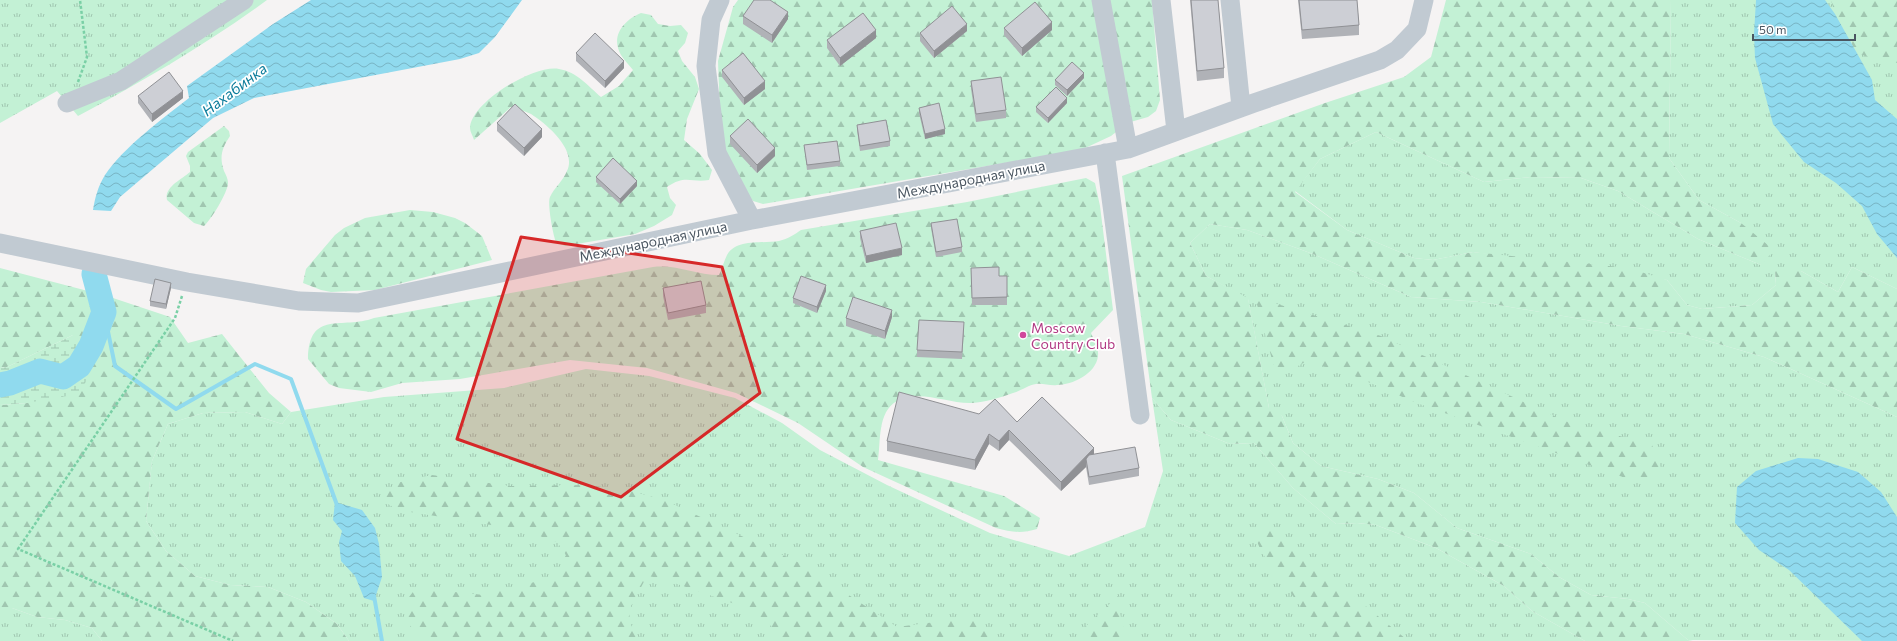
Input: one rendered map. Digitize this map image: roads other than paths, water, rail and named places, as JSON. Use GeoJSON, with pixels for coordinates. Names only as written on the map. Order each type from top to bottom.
{"type":"FeatureCollection","features":[{"type":"Feature","properties":{"kind":"street"},"geometry":{"type":"LineString","coordinates":[[69,102],[120,81],[244,0]]}},
{"type":"Feature","properties":{"kind":"street"},"geometry":{"type":"LineString","coordinates":[[720,0],[711,20],[706,66],[716,153],[752,220]]}},
{"type":"Feature","properties":{"kind":"street"},"geometry":{"type":"LineString","coordinates":[[1101,0],[1128,149]]}},
{"type":"Feature","properties":{"kind":"street"},"geometry":{"type":"LineString","coordinates":[[1161,0],[1176,132]]}},
{"type":"Feature","properties":{"kind":"street"},"geometry":{"type":"LineString","coordinates":[[1230,0],[1241,107]]}},
{"type":"Feature","properties":{"kind":"street","name":"Международная улица"},"geometry":{"type":"LineString","coordinates":[[0,243],[182,281],[299,301],[358,302],[752,220],[1128,149],[1241,107],[1385,57],[1397,50],[1417,29],[1424,0]]}},
{"type":"Feature","properties":{"kind":"street"},"geometry":{"type":"LineString","coordinates":[[1106,153],[1140,415]]}},
{"type":"Feature","properties":{"kind":"water"},"geometry":{"type":"Polygon","coordinates":[[[311,0],[522,0],[495,37],[479,53],[460,59],[254,98],[213,118],[120,197],[111,211],[93,210],[100,183],[105,175],[122,154],[156,124],[189,98],[187,86],[273,24],[311,0]]]}},
{"type":"Feature","properties":{"kind":"water"},"geometry":{"type":"Polygon","coordinates":[[[1756,0],[1825,0],[1835,14],[1872,80],[1875,100],[1897,119],[1897,258],[1877,234],[1862,206],[1836,183],[1804,162],[1773,124],[1755,58],[1754,34],[1756,0]]]}},
{"type":"Feature","properties":{"kind":"water"},"geometry":{"type":"Polygon","coordinates":[[[1798,458],[1818,459],[1858,472],[1881,492],[1897,517],[1897,641],[1862,641],[1789,570],[1759,550],[1735,523],[1737,487],[1756,471],[1798,458]]]}},
{"type":"Feature","properties":{"kind":"water"},"geometry":{"type":"Polygon","coordinates":[[[335,502],[362,510],[375,528],[379,544],[382,577],[374,601],[364,598],[355,576],[341,561],[339,542],[342,531],[333,520],[335,502]]]}},
{"type":"Feature","properties":{"kind":"waterway","name":"Нахабинка"},"geometry":{"type":"LineString","coordinates":[[0,385],[10,383],[40,371],[63,377],[79,366],[91,346],[104,312],[94,274]]}},
{"type":"Feature","properties":{"kind":"waterway"},"geometry":{"type":"LineString","coordinates":[[104,312],[115,366],[176,409],[255,364],[291,379],[337,505]]}},
{"type":"Feature","properties":{"kind":"waterway"},"geometry":{"type":"LineString","coordinates":[[374,596],[382,641]]}},
{"type":"Feature","properties":{"kind":"place","name":"Moscow Country Club"},"geometry":{"type":"Point","coordinates":[1023,335]}}]}
